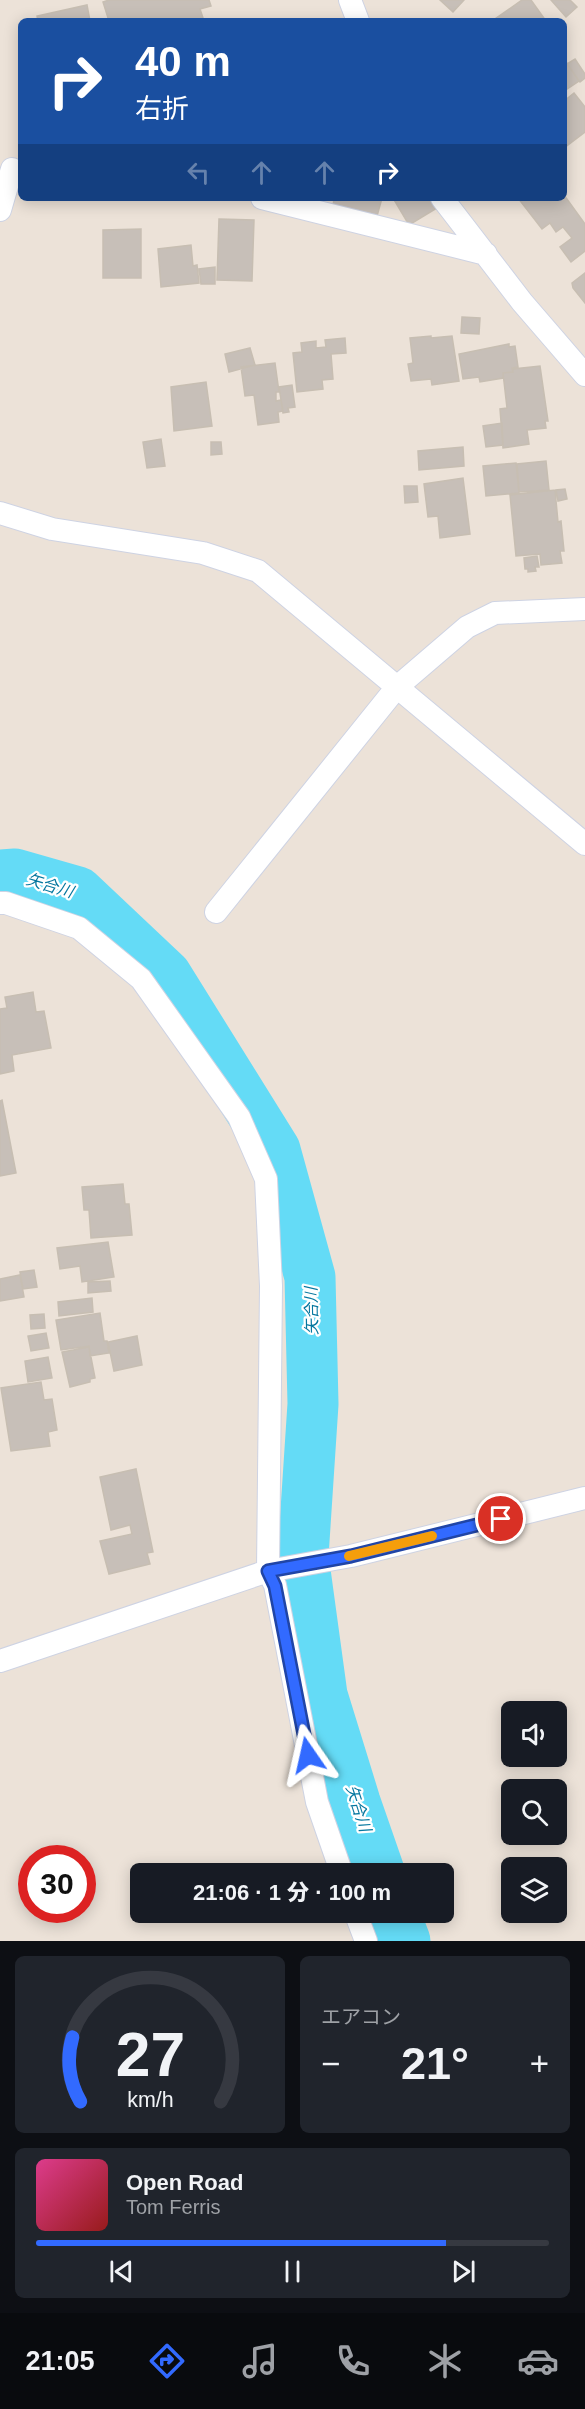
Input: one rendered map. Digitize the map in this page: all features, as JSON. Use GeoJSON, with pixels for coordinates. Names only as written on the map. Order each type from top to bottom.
{"type":"FeatureCollection","features":[{"type":"Feature","properties":{"kind":"street"},"geometry":{"type":"LineString","coordinates":[[350,0],[357,18]]}},
{"type":"Feature","properties":{"kind":"street"},"geometry":{"type":"LineString","coordinates":[[0,210],[11,169]]}},
{"type":"Feature","properties":{"kind":"street"},"geometry":{"type":"LineString","coordinates":[[274,201],[486,254]]}},
{"type":"Feature","properties":{"kind":"street"},"geometry":{"type":"LineString","coordinates":[[444,201],[522,302],[585,375]]}},
{"type":"Feature","properties":{"kind":"street"},"geometry":{"type":"LineString","coordinates":[[0,513],[52,529],[203,553],[258,571],[585,844]]}},
{"type":"Feature","properties":{"kind":"street"},"geometry":{"type":"LineString","coordinates":[[216,912],[397,687],[467,627],[495,613],[585,609]]}},
{"type":"Feature","properties":{"kind":"street"},"geometry":{"type":"LineString","coordinates":[[0,903],[6,903],[79,928],[141,979],[239,1117],[266,1179],[271,1286],[268,1571],[275,1586],[317,1802],[338,1863]]}},
{"type":"Feature","properties":{"kind":"street"},"geometry":{"type":"LineString","coordinates":[[0,1661],[268,1571],[351,1556],[585,1498]]}},
{"type":"Feature","properties":{"kind":"street"},"geometry":{"type":"LineString","coordinates":[[359,1923],[366,1941]]}},
{"type":"Feature","properties":{"kind":"building"},"geometry":{"type":"Polygon","coordinates":[[[109,0],[209,0],[211,6],[200,9],[203,18],[108,18],[103,2],[109,0]]]}},
{"type":"Feature","properties":{"kind":"building"},"geometry":{"type":"Polygon","coordinates":[[[440,0],[464,0],[453,12],[440,0]]]}},
{"type":"Feature","properties":{"kind":"building"},"geometry":{"type":"Polygon","coordinates":[[[522,0],[531,0],[544,18],[496,18],[522,0]]]}},
{"type":"Feature","properties":{"kind":"building"},"geometry":{"type":"Polygon","coordinates":[[[551,0],[570,0],[577,7],[566,17],[551,0]]]}},
{"type":"Feature","properties":{"kind":"building"},"geometry":{"type":"Polygon","coordinates":[[[87,5],[89,18],[37,18],[37,16],[87,5]]]}},
{"type":"Feature","properties":{"kind":"building"},"geometry":{"type":"Polygon","coordinates":[[[575,59],[585,74],[585,78],[580,82],[567,64],[575,59]]]}},
{"type":"Feature","properties":{"kind":"building"},"geometry":{"type":"Polygon","coordinates":[[[567,63],[579,81],[567,89],[567,63]]]}},
{"type":"Feature","properties":{"kind":"building"},"geometry":{"type":"Polygon","coordinates":[[[574,93],[585,107],[585,132],[567,146],[567,99],[574,93]]]}},
{"type":"Feature","properties":{"kind":"building"},"geometry":{"type":"Polygon","coordinates":[[[567,199],[585,224],[585,251],[571,262],[560,247],[572,238],[563,227],[556,232],[550,223],[542,229],[520,201],[567,201],[567,199]]]}},
{"type":"Feature","properties":{"kind":"building"},"geometry":{"type":"Polygon","coordinates":[[[334,201],[381,201],[377,216],[333,207],[334,201]]]}},
{"type":"Feature","properties":{"kind":"building"},"geometry":{"type":"Polygon","coordinates":[[[395,201],[433,201],[437,208],[409,225],[395,201]]]}},
{"type":"Feature","properties":{"kind":"building"},"geometry":{"type":"Polygon","coordinates":[[[219,219],[254,220],[252,281],[217,280],[219,219]]]}},
{"type":"Feature","properties":{"kind":"building"},"geometry":{"type":"Polygon","coordinates":[[[141,229],[141,278],[103,278],[103,230],[141,229]]]}},
{"type":"Feature","properties":{"kind":"building"},"geometry":{"type":"Polygon","coordinates":[[[191,245],[193,266],[197,265],[199,283],[161,287],[158,249],[191,245]]]}},
{"type":"Feature","properties":{"kind":"building"},"geometry":{"type":"Polygon","coordinates":[[[215,267],[215,284],[201,284],[199,269],[215,267]]]}},
{"type":"Feature","properties":{"kind":"building"},"geometry":{"type":"Polygon","coordinates":[[[585,273],[585,303],[573,288],[572,283],[585,273]]]}},
{"type":"Feature","properties":{"kind":"building"},"geometry":{"type":"Polygon","coordinates":[[[462,317],[480,318],[479,334],[461,333],[462,317]]]}},
{"type":"Feature","properties":{"kind":"building"},"geometry":{"type":"Polygon","coordinates":[[[431,336],[431,338],[452,336],[459,381],[432,385],[431,379],[411,381],[408,364],[413,363],[410,338],[431,336]]]}},
{"type":"Feature","properties":{"kind":"building"},"geometry":{"type":"Polygon","coordinates":[[[345,338],[346,353],[331,354],[333,379],[322,380],[323,389],[297,392],[293,353],[302,352],[301,343],[316,341],[316,348],[326,347],[325,340],[345,338]]]}},
{"type":"Feature","properties":{"kind":"building"},"geometry":{"type":"Polygon","coordinates":[[[509,344],[509,347],[515,346],[518,367],[512,368],[513,372],[503,373],[503,378],[480,382],[479,377],[463,379],[459,354],[509,344]]]}},
{"type":"Feature","properties":{"kind":"building"},"geometry":{"type":"Polygon","coordinates":[[[250,348],[255,365],[229,372],[225,354],[250,348]]]}},
{"type":"Feature","properties":{"kind":"building"},"geometry":{"type":"Polygon","coordinates":[[[275,363],[279,392],[276,392],[276,401],[281,400],[283,411],[278,412],[279,422],[258,425],[254,395],[245,396],[241,367],[275,363]]]}},
{"type":"Feature","properties":{"kind":"building"},"geometry":{"type":"Polygon","coordinates":[[[540,366],[548,421],[545,421],[546,428],[527,430],[529,444],[503,448],[500,409],[507,408],[503,373],[513,372],[513,369],[540,366]]]}},
{"type":"Feature","properties":{"kind":"building"},"geometry":{"type":"Polygon","coordinates":[[[206,382],[212,426],[174,431],[171,387],[206,382]]]}},
{"type":"Feature","properties":{"kind":"building"},"geometry":{"type":"Polygon","coordinates":[[[292,385],[295,407],[288,408],[289,412],[283,413],[279,387],[292,385]]]}},
{"type":"Feature","properties":{"kind":"building"},"geometry":{"type":"Polygon","coordinates":[[[502,423],[503,445],[486,447],[483,426],[502,423]]]}},
{"type":"Feature","properties":{"kind":"building"},"geometry":{"type":"Polygon","coordinates":[[[161,439],[165,466],[147,468],[143,442],[161,439]]]}},
{"type":"Feature","properties":{"kind":"building"},"geometry":{"type":"Polygon","coordinates":[[[211,442],[221,442],[222,454],[211,455],[211,442]]]}},
{"type":"Feature","properties":{"kind":"building"},"geometry":{"type":"Polygon","coordinates":[[[463,447],[464,466],[419,470],[418,451],[463,447]]]}},
{"type":"Feature","properties":{"kind":"building"},"geometry":{"type":"Polygon","coordinates":[[[546,461],[549,490],[519,492],[517,464],[546,461]]]}},
{"type":"Feature","properties":{"kind":"building"},"geometry":{"type":"Polygon","coordinates":[[[516,463],[519,493],[486,496],[483,466],[516,463]]]}},
{"type":"Feature","properties":{"kind":"building"},"geometry":{"type":"Polygon","coordinates":[[[463,478],[470,534],[440,538],[438,516],[428,517],[424,484],[463,478]]]}},
{"type":"Feature","properties":{"kind":"building"},"geometry":{"type":"Polygon","coordinates":[[[404,486],[417,486],[418,502],[405,503],[404,486]]]}},
{"type":"Feature","properties":{"kind":"building"},"geometry":{"type":"Polygon","coordinates":[[[565,489],[567,499],[558,501],[556,490],[565,489]]]}},
{"type":"Feature","properties":{"kind":"building"},"geometry":{"type":"Polygon","coordinates":[[[555,490],[564,551],[560,551],[562,563],[541,565],[540,554],[516,556],[510,495],[555,490]]]}},
{"type":"Feature","properties":{"kind":"building"},"geometry":{"type":"Polygon","coordinates":[[[537,556],[539,567],[535,567],[536,571],[528,572],[528,569],[525,569],[524,558],[537,556]]]}},
{"type":"Feature","properties":{"kind":"building"},"geometry":{"type":"Polygon","coordinates":[[[33,992],[36,1012],[44,1011],[51,1048],[12,1055],[14,1071],[0,1074],[0,1009],[7,1008],[5,997],[33,992]]]}},
{"type":"Feature","properties":{"kind":"building"},"geometry":{"type":"Polygon","coordinates":[[[2,1100],[16,1173],[0,1176],[0,1101],[2,1100]]]}},
{"type":"Feature","properties":{"kind":"building"},"geometry":{"type":"Polygon","coordinates":[[[123,1184],[125,1204],[129,1204],[132,1235],[91,1238],[89,1210],[84,1210],[82,1187],[123,1184]]]}},
{"type":"Feature","properties":{"kind":"building"},"geometry":{"type":"Polygon","coordinates":[[[108,1242],[114,1277],[82,1282],[80,1266],[60,1269],[57,1248],[108,1242]]]}},
{"type":"Feature","properties":{"kind":"building"},"geometry":{"type":"Polygon","coordinates":[[[34,1270],[37,1287],[23,1289],[20,1272],[34,1270]]]}},
{"type":"Feature","properties":{"kind":"building"},"geometry":{"type":"Polygon","coordinates":[[[20,1275],[24,1297],[0,1301],[0,1279],[20,1275]]]}},
{"type":"Feature","properties":{"kind":"building"},"geometry":{"type":"Polygon","coordinates":[[[110,1281],[111,1291],[88,1293],[88,1282],[110,1281]]]}},
{"type":"Feature","properties":{"kind":"building"},"geometry":{"type":"Polygon","coordinates":[[[92,1298],[93,1312],[59,1316],[58,1302],[92,1298]]]}},
{"type":"Feature","properties":{"kind":"building"},"geometry":{"type":"Polygon","coordinates":[[[100,1313],[104,1341],[107,1341],[109,1353],[90,1356],[89,1346],[61,1350],[56,1320],[100,1313]]]}},
{"type":"Feature","properties":{"kind":"building"},"geometry":{"type":"Polygon","coordinates":[[[44,1314],[45,1328],[31,1329],[30,1315],[44,1314]]]}},
{"type":"Feature","properties":{"kind":"building"},"geometry":{"type":"Polygon","coordinates":[[[46,1333],[49,1348],[31,1351],[28,1336],[46,1333]]]}},
{"type":"Feature","properties":{"kind":"building"},"geometry":{"type":"Polygon","coordinates":[[[137,1336],[142,1365],[114,1371],[108,1342],[137,1336]]]}},
{"type":"Feature","properties":{"kind":"building"},"geometry":{"type":"Polygon","coordinates":[[[89,1347],[95,1378],[90,1379],[90,1382],[70,1387],[62,1352],[89,1347]]]}},
{"type":"Feature","properties":{"kind":"building"},"geometry":{"type":"Polygon","coordinates":[[[48,1357],[52,1378],[28,1382],[25,1361],[48,1357]]]}},
{"type":"Feature","properties":{"kind":"building"},"geometry":{"type":"Polygon","coordinates":[[[41,1382],[44,1400],[52,1399],[57,1430],[48,1432],[50,1446],[11,1451],[1,1388],[41,1382]]]}},
{"type":"Feature","properties":{"kind":"building"},"geometry":{"type":"Polygon","coordinates":[[[136,1469],[153,1552],[147,1553],[150,1564],[109,1574],[100,1541],[132,1534],[130,1525],[111,1530],[100,1477],[136,1469]]]}},
{"type":"Feature","properties":{"kind":"waterway","name":"矢合川"},"geometry":{"type":"LineString","coordinates":[[0,875],[15,874],[78,892],[166,975],[275,1150],[310,1277],[313,1404],[303,1556],[322,1695],[376,1863]]}},
{"type":"Feature","properties":{"kind":"waterway","name":"矢合川"},"geometry":{"type":"LineString","coordinates":[[398,1923],[405,1941]]}},
{"type":"Feature","properties":{"kind":"slow traffic"},"geometry":{"type":"LineString","coordinates":[[349,1556],[432,1536]]}},
{"type":"Feature","properties":{"kind":"route"},"geometry":{"type":"LineString","coordinates":[[308,1755],[275,1586],[268,1571],[351,1556],[501,1519]]}}]}
